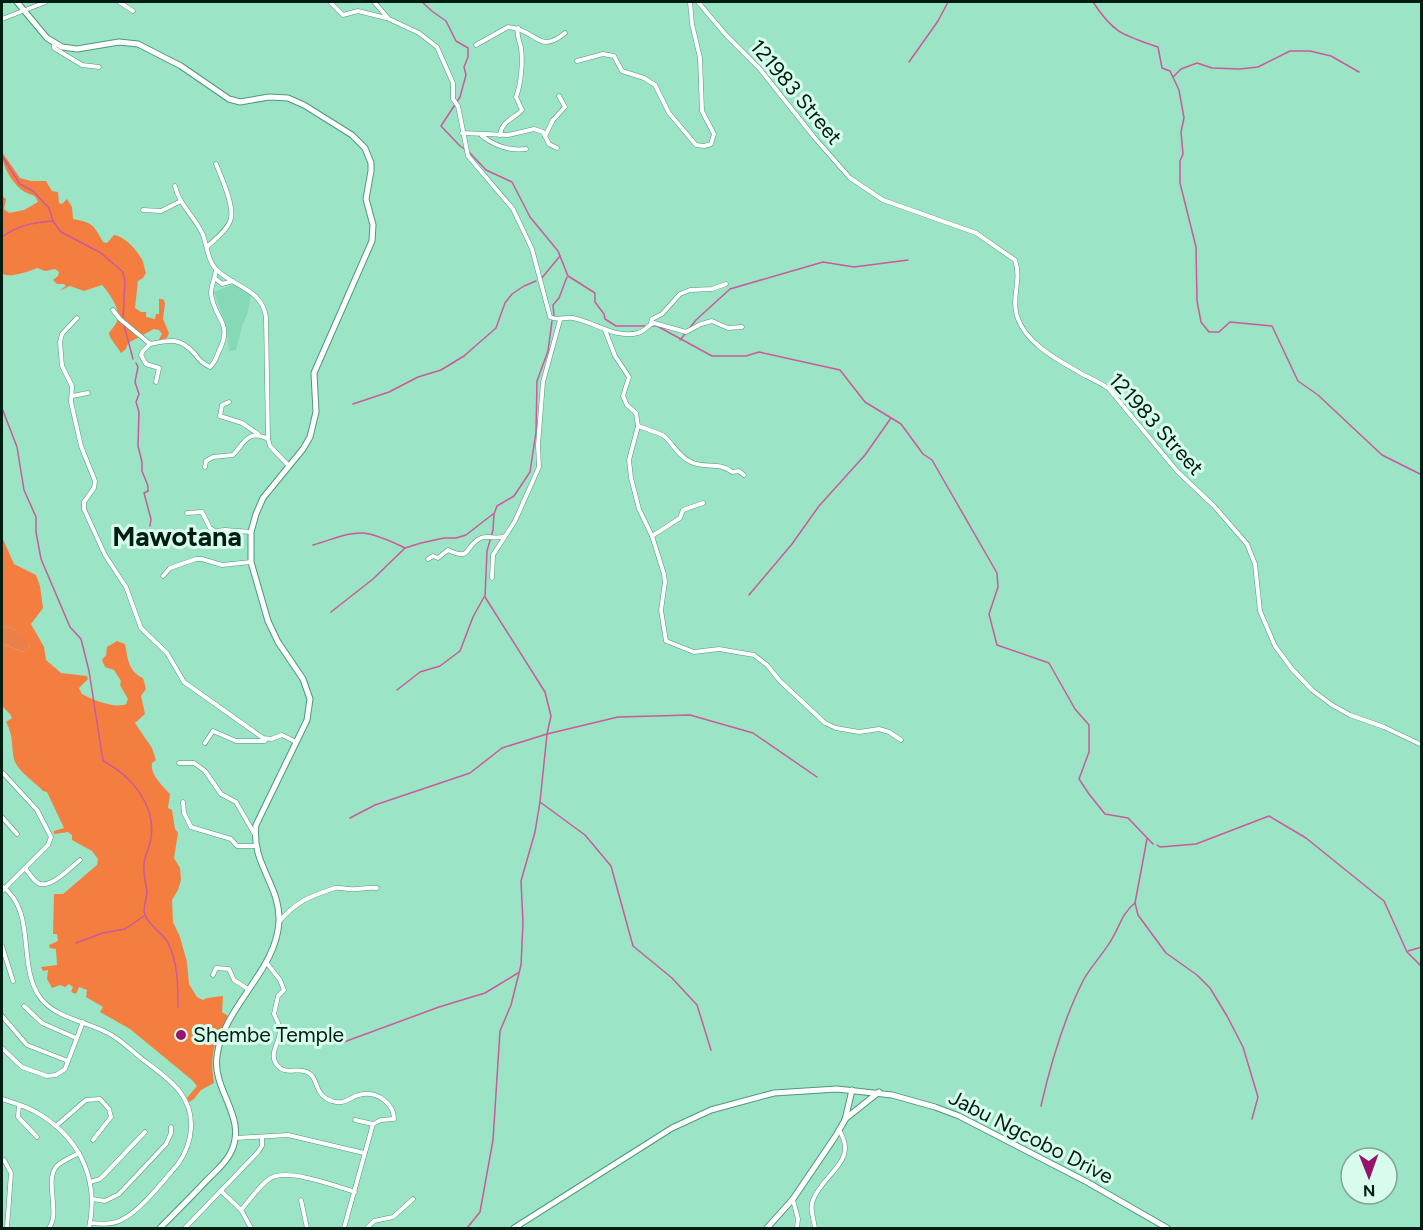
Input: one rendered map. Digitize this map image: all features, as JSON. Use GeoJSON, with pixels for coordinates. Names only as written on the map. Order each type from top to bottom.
{"type":"FeatureCollection","features":[{"type":"Feature","properties":{"kind":"street"},"geometry":{"type":"LineString","coordinates":[[17,2],[47,38],[62,47],[77,49],[110,42],[138,44],[182,66],[229,99],[246,102],[277,97],[297,101],[352,135],[367,151],[371,169],[366,199],[373,225],[372,241],[315,370],[313,382],[315,414],[312,432],[305,446],[263,498],[255,514],[251,532],[251,562],[270,626],[303,679],[308,691],[309,712],[261,816],[255,836],[255,846],[275,893],[279,922],[273,947],[225,1031],[217,1055],[218,1075],[236,1121],[236,1138],[230,1155],[224,1163],[160,1228]]}},
{"type":"Feature","properties":{"kind":"street"},"geometry":{"type":"LineString","coordinates":[[2,19],[46,2]]}},
{"type":"Feature","properties":{"kind":"street"},"geometry":{"type":"LineString","coordinates":[[119,2],[132,11]]}},
{"type":"Feature","properties":{"kind":"street"},"geometry":{"type":"LineString","coordinates":[[330,2],[343,15],[354,11],[389,19],[419,33],[437,47],[453,83],[453,99],[458,106],[467,151],[513,209],[532,249],[546,306],[555,319],[543,382],[537,453],[539,467],[519,513],[492,559],[492,578]]}},
{"type":"Feature","properties":{"kind":"street"},"geometry":{"type":"LineString","coordinates":[[374,2],[389,19]]}},
{"type":"Feature","properties":{"kind":"street"},"geometry":{"type":"LineString","coordinates":[[577,61],[603,54],[614,56],[622,71],[644,78],[656,86],[669,113],[696,145],[711,144],[714,134],[702,111],[700,58],[692,24],[690,2]]}},
{"type":"Feature","properties":{"kind":"street","name":"121983 Street"},"geometry":{"type":"LineString","coordinates":[[698,2],[726,35],[759,68],[850,178],[883,200],[976,233],[1015,260],[1018,278],[1016,311],[1031,341],[1076,371],[1099,381],[1109,389],[1177,471],[1210,502],[1247,544],[1255,564],[1260,611],[1275,646],[1292,669],[1312,690],[1341,710],[1422,745]]}},
{"type":"Feature","properties":{"kind":"street"},"geometry":{"type":"LineString","coordinates":[[476,45],[505,28],[518,28],[546,43],[552,43],[565,33]]}},
{"type":"Feature","properties":{"kind":"street"},"geometry":{"type":"LineString","coordinates":[[500,135],[507,120],[522,110],[516,97],[520,86],[522,51],[517,33],[518,28]]}},
{"type":"Feature","properties":{"kind":"street"},"geometry":{"type":"LineString","coordinates":[[54,43],[57,52],[82,65],[99,67]]}},
{"type":"Feature","properties":{"kind":"street"},"geometry":{"type":"LineString","coordinates":[[545,136],[550,125],[565,107],[559,96]]}},
{"type":"Feature","properties":{"kind":"street"},"geometry":{"type":"LineString","coordinates":[[462,134],[500,135],[534,129],[543,132],[549,144],[557,148]]}},
{"type":"Feature","properties":{"kind":"street"},"geometry":{"type":"LineString","coordinates":[[481,135],[504,147],[526,149]]}},
{"type":"Feature","properties":{"kind":"street"},"geometry":{"type":"LineString","coordinates":[[206,248],[229,224],[231,218],[228,196],[216,164]]}},
{"type":"Feature","properties":{"kind":"street"},"geometry":{"type":"LineString","coordinates":[[156,382],[159,368],[146,364],[141,355],[150,344],[168,339],[179,342],[208,367],[216,361],[225,336],[224,326],[211,294],[216,279],[216,269],[198,224],[181,201],[175,186]]}},
{"type":"Feature","properties":{"kind":"street"},"geometry":{"type":"LineString","coordinates":[[143,210],[161,211],[181,201]]}},
{"type":"Feature","properties":{"kind":"street"},"geometry":{"type":"LineString","coordinates":[[216,269],[254,293],[266,313],[268,439],[270,446],[288,465]]}},
{"type":"Feature","properties":{"kind":"street"},"geometry":{"type":"LineString","coordinates":[[216,279],[222,284],[232,281]]}},
{"type":"Feature","properties":{"kind":"street"},"geometry":{"type":"LineString","coordinates":[[555,319],[571,318],[605,330],[626,334],[641,332],[680,294],[690,290],[712,289],[726,284]]}},
{"type":"Feature","properties":{"kind":"street"},"geometry":{"type":"LineString","coordinates":[[113,310],[118,318],[150,344]]}},
{"type":"Feature","properties":{"kind":"street"},"geometry":{"type":"LineString","coordinates":[[77,318],[64,330],[60,342],[62,366],[72,386],[71,396],[80,443],[95,482],[94,488],[84,502],[84,511],[105,555],[126,587],[141,628],[167,653],[188,686],[263,738],[269,739]]}},
{"type":"Feature","properties":{"kind":"street"},"geometry":{"type":"LineString","coordinates":[[648,326],[658,323],[686,332],[712,321],[728,328],[742,327]]}},
{"type":"Feature","properties":{"kind":"street"},"geometry":{"type":"LineString","coordinates":[[605,330],[615,356],[628,375],[628,384],[623,396],[627,405],[636,413],[638,426],[630,448],[629,469],[632,488],[652,536],[665,577],[661,610],[666,641],[693,652],[719,649],[754,655],[825,723],[836,728],[859,732],[879,729],[889,732],[901,741]]}},
{"type":"Feature","properties":{"kind":"street"},"geometry":{"type":"LineString","coordinates":[[71,396],[88,393]]}},
{"type":"Feature","properties":{"kind":"street"},"geometry":{"type":"LineString","coordinates":[[229,402],[222,405],[220,416],[242,423],[268,439]]}},
{"type":"Feature","properties":{"kind":"street"},"geometry":{"type":"LineString","coordinates":[[638,426],[662,435],[675,451],[694,463],[720,465],[732,472],[738,471],[744,475]]}},
{"type":"Feature","properties":{"kind":"street"},"geometry":{"type":"LineString","coordinates":[[205,467],[206,461],[210,458],[233,455],[245,440],[254,435],[261,436]]}},
{"type":"Feature","properties":{"kind":"street"},"geometry":{"type":"LineString","coordinates":[[652,536],[680,518],[682,510],[703,503]]}},
{"type":"Feature","properties":{"kind":"street"},"geometry":{"type":"LineString","coordinates":[[187,513],[202,512],[213,531],[251,532]]}},
{"type":"Feature","properties":{"kind":"street"},"geometry":{"type":"LineString","coordinates":[[428,560],[433,556],[438,558],[448,550],[461,555],[465,554],[475,542],[483,537],[506,536]]}},
{"type":"Feature","properties":{"kind":"street"},"geometry":{"type":"LineString","coordinates":[[163,576],[170,568],[196,559],[222,565],[251,562]]}},
{"type":"Feature","properties":{"kind":"street"},"geometry":{"type":"LineString","coordinates":[[205,743],[213,731],[236,741],[269,739],[282,735],[296,742]]}},
{"type":"Feature","properties":{"kind":"street"},"geometry":{"type":"LineString","coordinates":[[179,763],[194,763],[205,771],[221,794],[236,802],[255,836]]}},
{"type":"Feature","properties":{"kind":"street"},"geometry":{"type":"LineString","coordinates":[[2,772],[37,810],[51,839],[48,845],[2,889],[19,908],[29,974],[39,996],[52,1009],[115,1037],[180,1092],[187,1104],[191,1121],[190,1139],[184,1157],[139,1207],[117,1222],[90,1223]]}},
{"type":"Feature","properties":{"kind":"street"},"geometry":{"type":"LineString","coordinates":[[183,802],[184,813],[191,827],[231,839],[237,846],[255,846]]}},
{"type":"Feature","properties":{"kind":"street"},"geometry":{"type":"LineString","coordinates":[[2,817],[17,834]]}},
{"type":"Feature","properties":{"kind":"street"},"geometry":{"type":"LineString","coordinates":[[25,868],[39,884],[45,885],[51,883],[80,860]]}},
{"type":"Feature","properties":{"kind":"street"},"geometry":{"type":"LineString","coordinates":[[279,922],[314,894],[336,888],[346,890],[362,887],[377,888]]}},
{"type":"Feature","properties":{"kind":"street"},"geometry":{"type":"LineString","coordinates":[[2,946],[13,981]]}},
{"type":"Feature","properties":{"kind":"street"},"geometry":{"type":"LineString","coordinates":[[266,962],[280,980],[284,990],[278,996],[274,1014],[280,1024],[280,1032],[274,1047],[275,1063],[285,1071],[303,1070],[311,1074],[318,1092],[332,1101],[346,1101],[362,1094],[378,1096],[390,1104],[395,1119],[381,1119],[373,1124],[344,1228]]}},
{"type":"Feature","properties":{"kind":"street"},"geometry":{"type":"LineString","coordinates":[[213,975],[216,968],[229,969],[234,980],[248,989]]}},
{"type":"Feature","properties":{"kind":"street"},"geometry":{"type":"LineString","coordinates":[[24,1006],[42,1023],[76,1038]]}},
{"type":"Feature","properties":{"kind":"street"},"geometry":{"type":"LineString","coordinates":[[2,1016],[27,1045],[68,1061]]}},
{"type":"Feature","properties":{"kind":"street"},"geometry":{"type":"LineString","coordinates":[[2,1047],[22,1067],[47,1076],[60,1074],[68,1061],[83,1022]]}},
{"type":"Feature","properties":{"kind":"street","name":"Jabu Ngcobo Drive"},"geometry":{"type":"LineString","coordinates":[[514,1228],[672,1128],[711,1110],[774,1093],[815,1089],[852,1089],[879,1092],[935,1107],[978,1125],[1126,1203],[1167,1228]]}},
{"type":"Feature","properties":{"kind":"street"},"geometry":{"type":"LineString","coordinates":[[767,1228],[793,1199],[839,1130],[845,1120],[852,1089]]}},
{"type":"Feature","properties":{"kind":"street"},"geometry":{"type":"LineString","coordinates":[[845,1120],[879,1092]]}},
{"type":"Feature","properties":{"kind":"street"},"geometry":{"type":"LineString","coordinates":[[56,1126],[86,1100],[100,1098],[109,1108],[111,1117],[93,1140]]}},
{"type":"Feature","properties":{"kind":"street"},"geometry":{"type":"LineString","coordinates":[[2,1099],[40,1114],[68,1137],[79,1153],[90,1182],[92,1199],[89,1228]]}},
{"type":"Feature","properties":{"kind":"street"},"geometry":{"type":"LineString","coordinates":[[19,1105],[17,1113],[19,1119],[37,1137]]}},
{"type":"Feature","properties":{"kind":"street"},"geometry":{"type":"LineString","coordinates":[[355,1120],[373,1124]]}},
{"type":"Feature","properties":{"kind":"street"},"geometry":{"type":"LineString","coordinates":[[92,1199],[105,1201],[119,1194],[166,1144],[171,1134],[171,1127]]}},
{"type":"Feature","properties":{"kind":"street"},"geometry":{"type":"LineString","coordinates":[[814,1228],[811,1208],[813,1199],[846,1153],[845,1143],[839,1130]]}},
{"type":"Feature","properties":{"kind":"street"},"geometry":{"type":"LineString","coordinates":[[90,1182],[100,1179],[145,1132]]}},
{"type":"Feature","properties":{"kind":"street"},"geometry":{"type":"LineString","coordinates":[[185,1228],[258,1152],[262,1146],[262,1137]]}},
{"type":"Feature","properties":{"kind":"street"},"geometry":{"type":"LineString","coordinates":[[236,1138],[297,1137],[364,1153]]}},
{"type":"Feature","properties":{"kind":"street"},"geometry":{"type":"LineString","coordinates":[[49,1228],[53,1218],[53,1173],[58,1164],[79,1153]]}},
{"type":"Feature","properties":{"kind":"street"},"geometry":{"type":"LineString","coordinates":[[3,1160],[11,1173],[7,1228]]}},
{"type":"Feature","properties":{"kind":"street"},"geometry":{"type":"LineString","coordinates":[[241,1210],[267,1180],[277,1175],[293,1175],[355,1192]]}},
{"type":"Feature","properties":{"kind":"street"},"geometry":{"type":"LineString","coordinates":[[221,1191],[241,1210],[251,1228]]}},
{"type":"Feature","properties":{"kind":"street"},"geometry":{"type":"LineString","coordinates":[[367,1228],[374,1221],[393,1217],[413,1199]]}},
{"type":"Feature","properties":{"kind":"street"},"geometry":{"type":"LineString","coordinates":[[793,1199],[798,1219],[797,1228]]}},
{"type":"Feature","properties":{"kind":"street"},"geometry":{"type":"LineString","coordinates":[[301,1200],[307,1228]]}},
{"type":"Feature","properties":{"kind":"shaded area"},"geometry":{"type":"Polygon","coordinates":[[[2,152],[20,178],[46,181],[52,191],[58,192],[59,203],[62,204],[67,199],[72,207],[73,219],[92,225],[103,242],[107,243],[114,235],[126,240],[133,247],[142,260],[146,273],[138,281],[135,308],[146,312],[146,317],[155,319],[156,314],[159,314],[159,299],[163,299],[165,303],[163,319],[169,333],[167,338],[158,341],[162,334],[159,330],[154,329],[128,343],[126,349],[121,353],[109,333],[117,320],[117,309],[102,285],[84,291],[70,286],[59,291],[66,286],[57,284],[53,280],[59,272],[55,269],[45,271],[37,268],[14,275],[2,274],[2,196],[6,199],[4,209],[9,213],[24,210],[38,202],[35,197],[22,190],[13,181],[6,170],[2,152]]]}},
{"type":"Feature","properties":{"kind":"shaded area"},"geometry":{"type":"Polygon","coordinates":[[[234,284],[251,293],[248,312],[236,350],[229,351],[226,326],[214,292],[234,284]]]}},
{"type":"Feature","properties":{"kind":"shaded area"},"geometry":{"type":"Polygon","coordinates":[[[2,537],[14,564],[36,575],[40,586],[43,608],[31,624],[44,647],[46,660],[61,673],[87,676],[88,679],[79,688],[82,694],[110,705],[126,704],[128,699],[114,670],[105,667],[102,660],[106,655],[107,647],[117,641],[125,644],[128,660],[134,672],[143,678],[146,689],[141,696],[145,714],[135,723],[152,748],[156,760],[152,763],[155,776],[170,794],[168,808],[172,810],[175,829],[178,833],[174,858],[180,868],[181,880],[172,900],[173,922],[187,962],[189,984],[197,997],[203,1000],[223,996],[222,1012],[228,1016],[214,1048],[212,1063],[214,1083],[201,1090],[189,1102],[187,1098],[197,1086],[192,1080],[130,1029],[100,1012],[103,1007],[86,997],[87,990],[79,987],[76,994],[71,992],[73,987],[69,984],[65,987],[60,985],[52,988],[47,979],[48,970],[43,971],[41,967],[57,965],[56,949],[50,948],[49,945],[58,941],[57,934],[53,934],[54,894],[63,894],[97,865],[98,859],[92,851],[72,840],[72,835],[68,832],[54,834],[54,831],[64,828],[47,792],[22,772],[14,759],[9,727],[6,722],[12,718],[2,706],[2,643],[23,652],[30,646],[14,629],[2,626],[2,537]]]}},
{"type":"Feature","properties":{"kind":"shaded area"},"geometry":{"type":"Polygon","coordinates":[[[2,626],[14,629],[30,646],[23,652],[2,643],[2,626]]]}},
{"type":"Feature","properties":{"kind":"waterway"},"geometry":{"type":"LineString","coordinates":[[422,2],[446,21],[456,41],[468,48],[468,57],[464,67],[466,75],[460,97],[441,126],[486,170],[512,182],[530,217],[558,251],[568,276],[595,293],[595,302],[605,319],[616,326],[657,326],[712,356],[746,356],[759,352],[840,370],[865,402],[901,424],[923,454],[932,460],[997,573],[998,587],[989,614],[997,645],[1049,663],[1075,709],[1089,725],[1089,752],[1079,779],[1105,814],[1128,818],[1153,844]]}},
{"type":"Feature","properties":{"kind":"waterway"},"geometry":{"type":"LineString","coordinates":[[909,62],[938,21],[948,2]]}},
{"type":"Feature","properties":{"kind":"waterway"},"geometry":{"type":"LineString","coordinates":[[1093,2],[1107,21],[1120,32],[1158,47],[1162,68],[1170,71],[1179,90],[1184,118],[1181,132],[1183,154],[1180,161],[1180,183],[1196,247],[1197,301],[1201,322],[1209,332],[1219,332],[1230,322],[1272,326],[1298,381],[1318,395],[1382,455],[1422,475]]}},
{"type":"Feature","properties":{"kind":"waterway"},"geometry":{"type":"LineString","coordinates":[[1173,77],[1181,69],[1197,63],[1212,68],[1258,67],[1290,51],[1310,51],[1331,56],[1359,72]]}},
{"type":"Feature","properties":{"kind":"waterway"},"geometry":{"type":"LineString","coordinates":[[2,156],[20,184],[33,191],[49,208],[53,221],[61,232],[101,253],[123,272],[125,282],[123,318]]}},
{"type":"Feature","properties":{"kind":"waterway"},"geometry":{"type":"LineString","coordinates":[[2,237],[26,225],[53,221]]}},
{"type":"Feature","properties":{"kind":"waterway"},"geometry":{"type":"LineString","coordinates":[[541,279],[560,256]]}},
{"type":"Feature","properties":{"kind":"waterway"},"geometry":{"type":"LineString","coordinates":[[688,330],[730,289],[823,262],[854,267],[908,260]]}},
{"type":"Feature","properties":{"kind":"waterway"},"geometry":{"type":"LineString","coordinates":[[554,316],[553,305],[559,298],[567,277]]}},
{"type":"Feature","properties":{"kind":"waterway"},"geometry":{"type":"LineString","coordinates":[[353,404],[441,370],[464,356],[496,328],[505,303],[512,294],[536,281]]}},
{"type":"Feature","properties":{"kind":"waterway"},"geometry":{"type":"LineString","coordinates":[[467,1228],[480,1212],[493,1140],[500,1031],[511,1005],[521,965],[523,923],[521,881],[535,832],[551,716],[545,692],[485,597],[487,551],[497,506],[514,496],[530,472],[536,432],[537,381],[548,351],[552,321]]}},
{"type":"Feature","properties":{"kind":"waterway"},"geometry":{"type":"LineString","coordinates":[[124,325],[133,359]]}},
{"type":"Feature","properties":{"kind":"waterway"},"geometry":{"type":"LineString","coordinates":[[680,340],[685,334]]}},
{"type":"Feature","properties":{"kind":"waterway"},"geometry":{"type":"LineString","coordinates":[[136,363],[138,367],[135,382],[139,394],[136,402],[139,412],[138,446],[142,471],[148,486],[148,491],[144,493],[151,519],[150,526]]}},
{"type":"Feature","properties":{"kind":"waterway"},"geometry":{"type":"LineString","coordinates":[[2,408],[17,447],[24,490],[36,517],[41,559],[70,627],[81,639],[89,671],[103,761],[132,783],[150,814],[152,826],[144,868],[147,892],[144,912],[150,923],[166,939],[174,958],[178,1007]]}},
{"type":"Feature","properties":{"kind":"waterway"},"geometry":{"type":"LineString","coordinates":[[749,595],[792,544],[819,506],[865,455],[891,418]]}},
{"type":"Feature","properties":{"kind":"waterway"},"geometry":{"type":"LineString","coordinates":[[331,612],[373,579],[405,548],[466,535],[493,514]]}},
{"type":"Feature","properties":{"kind":"waterway"},"geometry":{"type":"LineString","coordinates":[[313,545],[340,536],[359,533],[378,536],[405,548]]}},
{"type":"Feature","properties":{"kind":"waterway"},"geometry":{"type":"LineString","coordinates":[[397,690],[420,672],[440,666],[460,651],[473,617],[484,597]]}},
{"type":"Feature","properties":{"kind":"waterway"},"geometry":{"type":"LineString","coordinates":[[350,818],[375,805],[470,773],[502,748],[547,734],[618,717],[690,715],[753,733],[817,777]]}},
{"type":"Feature","properties":{"kind":"waterway"},"geometry":{"type":"LineString","coordinates":[[540,802],[585,835],[611,866],[633,946],[672,978],[697,1005],[711,1050]]}},
{"type":"Feature","properties":{"kind":"waterway"},"geometry":{"type":"LineString","coordinates":[[1157,845],[1160,847],[1196,844],[1269,816],[1306,838],[1384,901],[1407,952],[1422,967]]}},
{"type":"Feature","properties":{"kind":"waterway"},"geometry":{"type":"LineString","coordinates":[[1147,839],[1135,903],[1138,915],[1166,953],[1197,975],[1210,988],[1227,1016],[1243,1047],[1258,1097],[1252,1119]]}},
{"type":"Feature","properties":{"kind":"waterway"},"geometry":{"type":"LineString","coordinates":[[1041,1106],[1058,1041],[1077,994],[1087,974],[1135,903]]}},
{"type":"Feature","properties":{"kind":"waterway"},"geometry":{"type":"LineString","coordinates":[[76,943],[103,933],[125,929],[144,916]]}},
{"type":"Feature","properties":{"kind":"waterway"},"geometry":{"type":"LineString","coordinates":[[1408,951],[1422,947]]}},
{"type":"Feature","properties":{"kind":"waterway"},"geometry":{"type":"LineString","coordinates":[[344,1042],[439,1007],[485,993],[518,973]]}},
{"type":"Feature","properties":{"kind":"place","name":"Shembe Temple"},"geometry":{"type":"Point","coordinates":[181,1035]}},
{"type":"Feature","properties":{"kind":"district","name":"Mawotana"},"geometry":{"type":"Point","coordinates":[177,537]}}]}
